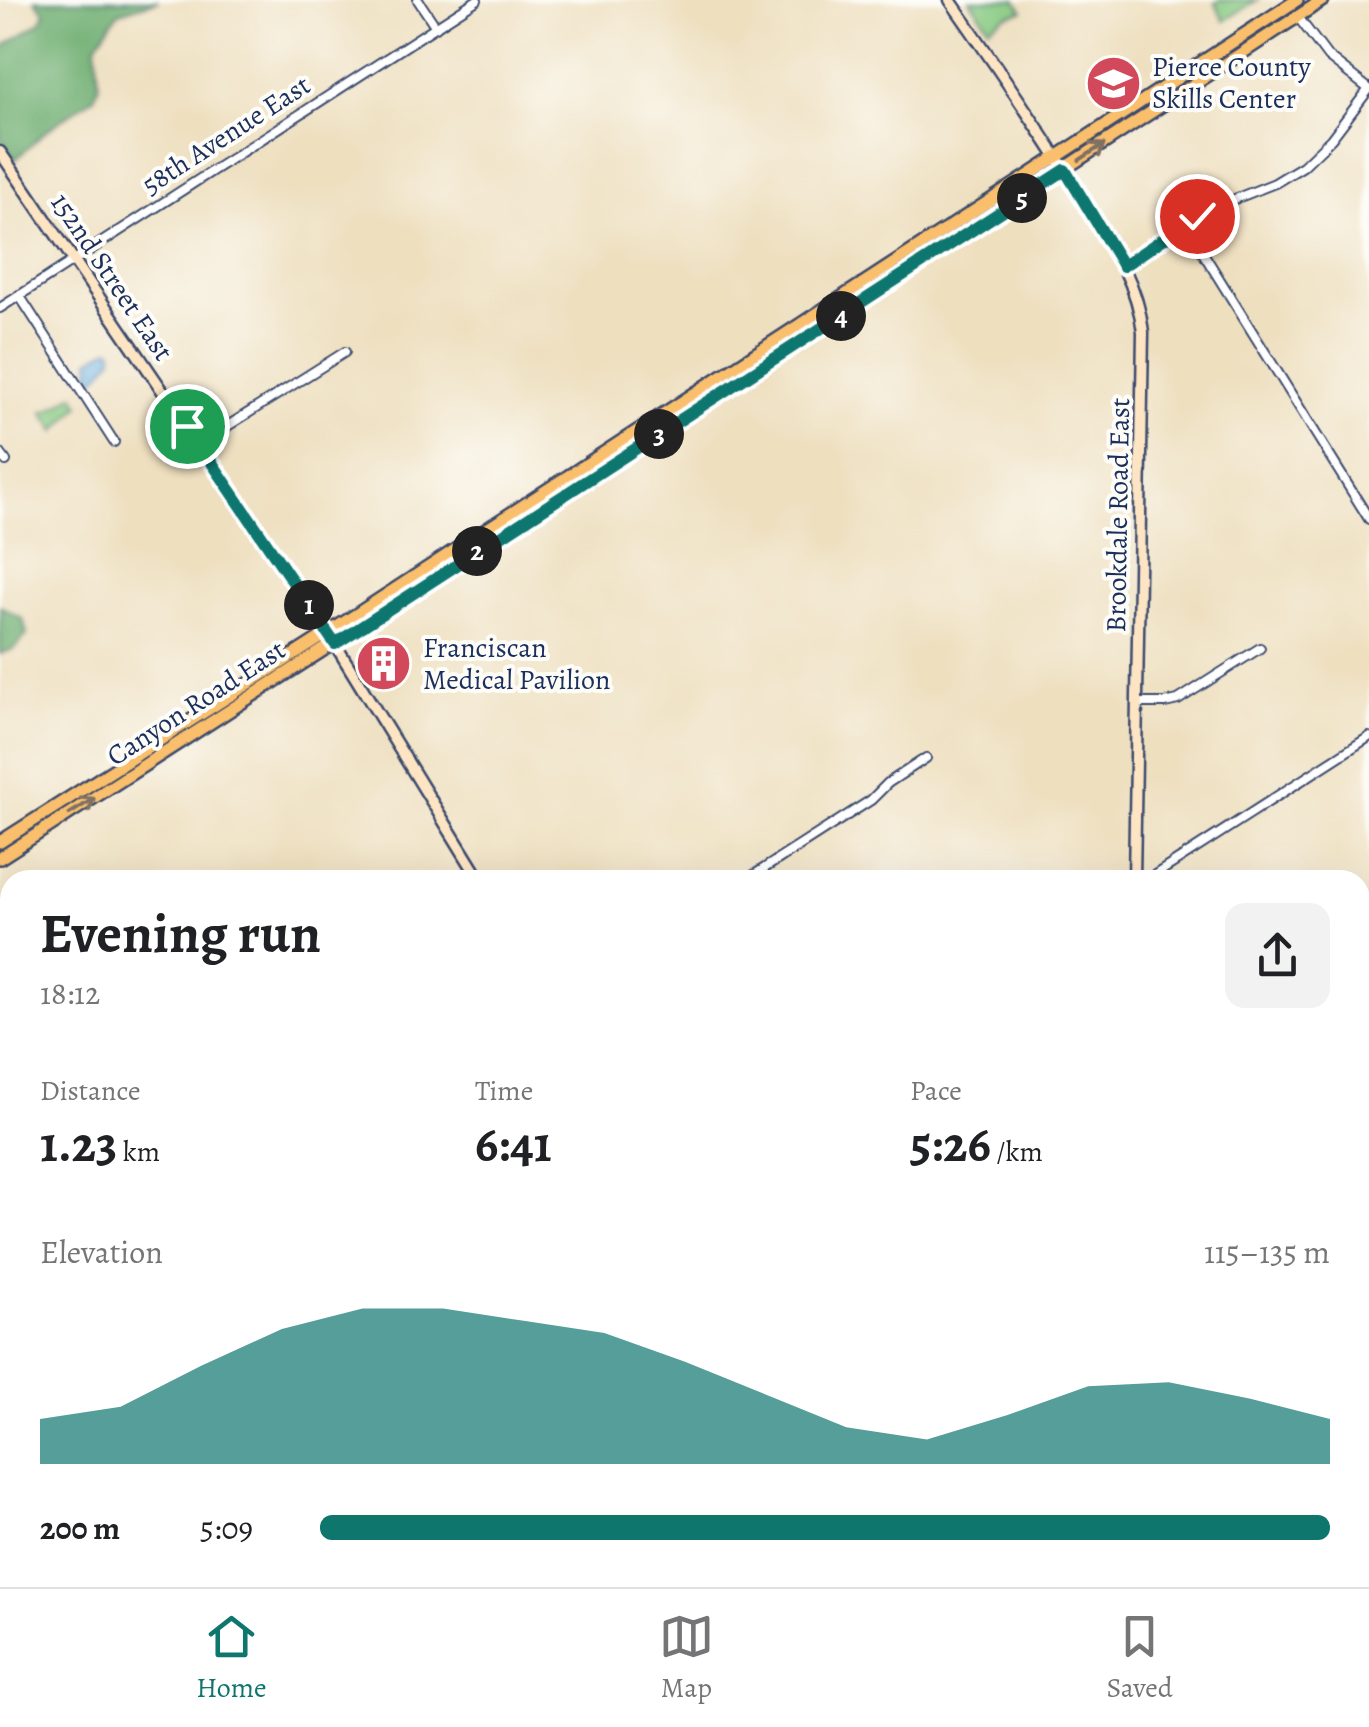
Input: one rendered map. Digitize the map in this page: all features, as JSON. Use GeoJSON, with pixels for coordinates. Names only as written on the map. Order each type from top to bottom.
{"type":"FeatureCollection","features":[{"type":"Feature","properties":{"kind":"main road","name":"Brookdale Road East"},"geometry":{"type":"LineString","coordinates":[[950,0],[1065,170],[1123,266],[1137,297],[1143,332],[1134,870]]}},
{"type":"Feature","properties":{"kind":"main road","name":"Canyon Road East"},"geometry":{"type":"LineString","coordinates":[[0,858],[1297,0]]}},
{"type":"Feature","properties":{"kind":"main road","name":"Canyon Road East"},"geometry":{"type":"LineString","coordinates":[[0,842],[331,638],[1065,170],[1323,0]]}},
{"type":"Feature","properties":{"kind":"main road","name":"152nd Street East"},"geometry":{"type":"LineString","coordinates":[[0,152],[331,638],[474,870]]}},
{"type":"Feature","properties":{"kind":"main road"},"geometry":{"type":"LineString","coordinates":[[0,858],[36,825],[35,819]]}},
{"type":"Feature","properties":{"kind":"street"},"geometry":{"type":"LineString","coordinates":[[418,0],[436,26]]}},
{"type":"Feature","properties":{"kind":"street","name":"58th Avenue East"},"geometry":{"type":"LineString","coordinates":[[0,308],[477,0]]}},
{"type":"Feature","properties":{"kind":"street"},"geometry":{"type":"LineString","coordinates":[[1123,266],[1207,210],[1275,183],[1304,166],[1331,139],[1369,89],[1328,57],[1298,17]]}},
{"type":"Feature","properties":{"kind":"street"},"geometry":{"type":"LineString","coordinates":[[1185,224],[1369,519]]}},
{"type":"Feature","properties":{"kind":"street"},"geometry":{"type":"LineString","coordinates":[[19,295],[114,442]]}},
{"type":"Feature","properties":{"kind":"street"},"geometry":{"type":"LineString","coordinates":[[199,444],[345,352]]}},
{"type":"Feature","properties":{"kind":"street"},"geometry":{"type":"LineString","coordinates":[[1138,704],[1178,700],[1260,648]]}},
{"type":"Feature","properties":{"kind":"street"},"geometry":{"type":"LineString","coordinates":[[1162,870],[1369,736]]}},
{"type":"Feature","properties":{"kind":"street"},"geometry":{"type":"LineString","coordinates":[[762,870],[872,800],[888,783],[926,758]]}},
{"type":"Feature","properties":{"kind":"green space"},"geometry":{"type":"Polygon","coordinates":[[[35,0],[159,0],[119,12],[96,45],[99,85],[94,97],[46,131],[15,160],[0,138],[0,49],[40,22],[45,13],[35,0]]]}},
{"type":"Feature","properties":{"kind":"green space"},"geometry":{"type":"Polygon","coordinates":[[[970,0],[1016,0],[1023,11],[989,27],[970,0]]]}},
{"type":"Feature","properties":{"kind":"green space"},"geometry":{"type":"Polygon","coordinates":[[[1257,0],[1224,21],[1215,3],[1257,0]]]}},
{"type":"Feature","properties":{"kind":"green space"},"geometry":{"type":"Polygon","coordinates":[[[74,395],[80,405],[56,431],[43,412],[74,395]]]}},
{"type":"Feature","properties":{"kind":"green space"},"geometry":{"type":"Polygon","coordinates":[[[0,606],[23,619],[27,635],[14,649],[0,654],[0,606]]]}},
{"type":"Feature","properties":{"kind":"water"},"geometry":{"type":"Polygon","coordinates":[[[109,348],[113,358],[94,381],[89,381],[86,378],[91,370],[90,360],[109,348]]]}},
{"type":"Feature","properties":{"kind":"place","name":"Pierce County Skills Center"},"geometry":{"type":"Point","coordinates":[1113,83]}},
{"type":"Feature","properties":{"kind":"place","name":"Franciscan Medical Pavilion"},"geometry":{"type":"Point","coordinates":[384,664]}},
{"type":"Feature","properties":{"kind":"route"},"geometry":{"type":"LineString","coordinates":[[187,426],[335,644],[1065,170],[1123,266],[1197,216]]}}]}
